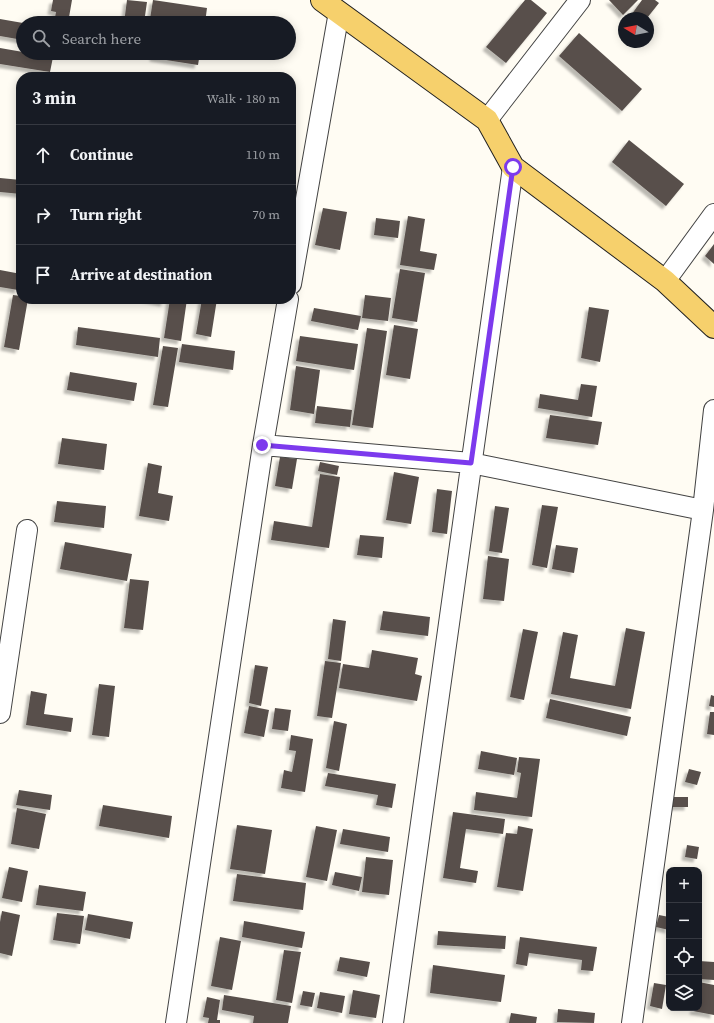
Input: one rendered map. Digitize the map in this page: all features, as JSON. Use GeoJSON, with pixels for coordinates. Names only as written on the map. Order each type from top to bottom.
{"type":"FeatureCollection","features":[{"type":"Feature","properties":{"kind":"main road"},"geometry":{"type":"LineString","coordinates":[[331,6],[487,120],[513,167],[665,281],[714,327]]}},
{"type":"Feature","properties":{"kind":"street"},"geometry":{"type":"LineString","coordinates":[[487,120],[580,0]]}},
{"type":"Feature","properties":{"kind":"street"},"geometry":{"type":"LineString","coordinates":[[296,249],[331,6]]}},
{"type":"Feature","properties":{"kind":"street"},"geometry":{"type":"LineString","coordinates":[[393,1023],[513,167]]}},
{"type":"Feature","properties":{"kind":"street"},"geometry":{"type":"LineString","coordinates":[[665,281],[714,214]]}},
{"type":"Feature","properties":{"kind":"street"},"geometry":{"type":"LineString","coordinates":[[176,1023],[262,445],[287,304]]}},
{"type":"Feature","properties":{"kind":"street"},"geometry":{"type":"LineString","coordinates":[[632,1023],[703,510],[714,410]]}},
{"type":"Feature","properties":{"kind":"street"},"geometry":{"type":"LineString","coordinates":[[262,445],[471,463],[703,510]]}},
{"type":"Feature","properties":{"kind":"street"},"geometry":{"type":"LineString","coordinates":[[0,713],[27,530]]}},
{"type":"Feature","properties":{"kind":"building"},"geometry":{"type":"Polygon","coordinates":[[[53,0],[72,0],[69,16],[55,16],[56,12],[51,11],[53,0]]]}},
{"type":"Feature","properties":{"kind":"building"},"geometry":{"type":"Polygon","coordinates":[[[127,0],[147,2],[145,16],[125,16],[127,0]]]}},
{"type":"Feature","properties":{"kind":"building"},"geometry":{"type":"Polygon","coordinates":[[[153,0],[207,8],[206,16],[150,16],[153,0]]]}},
{"type":"Feature","properties":{"kind":"building"},"geometry":{"type":"Polygon","coordinates":[[[525,0],[531,0],[547,13],[506,63],[486,47],[525,0]]]}},
{"type":"Feature","properties":{"kind":"building"},"geometry":{"type":"Polygon","coordinates":[[[609,0],[638,0],[626,12],[620,12],[609,0]]]}},
{"type":"Feature","properties":{"kind":"building"},"geometry":{"type":"Polygon","coordinates":[[[642,0],[655,0],[659,3],[652,12],[633,12],[642,0]]]}},
{"type":"Feature","properties":{"kind":"building"},"geometry":{"type":"Polygon","coordinates":[[[0,19],[16,22],[16,39],[0,36],[0,19]]]}},
{"type":"Feature","properties":{"kind":"building"},"geometry":{"type":"Polygon","coordinates":[[[579,33],[642,89],[622,111],[559,56],[579,33]]]}},
{"type":"Feature","properties":{"kind":"building"},"geometry":{"type":"Polygon","coordinates":[[[0,48],[16,51],[16,60],[52,60],[50,72],[0,64],[0,48]]]}},
{"type":"Feature","properties":{"kind":"building"},"geometry":{"type":"Polygon","coordinates":[[[166,60],[199,60],[198,65],[166,60]]]}},
{"type":"Feature","properties":{"kind":"building"},"geometry":{"type":"Polygon","coordinates":[[[629,140],[684,184],[666,206],[612,162],[629,140]]]}},
{"type":"Feature","properties":{"kind":"building"},"geometry":{"type":"Polygon","coordinates":[[[0,178],[16,180],[16,194],[0,192],[0,178]]]}},
{"type":"Feature","properties":{"kind":"building"},"geometry":{"type":"Polygon","coordinates":[[[323,208],[347,212],[340,250],[315,245],[323,208]]]}},
{"type":"Feature","properties":{"kind":"building"},"geometry":{"type":"Polygon","coordinates":[[[408,216],[425,219],[420,251],[437,254],[434,270],[400,265],[408,216]]]}},
{"type":"Feature","properties":{"kind":"building"},"geometry":{"type":"Polygon","coordinates":[[[376,218],[400,221],[398,238],[374,235],[376,218]]]}},
{"type":"Feature","properties":{"kind":"building"},"geometry":{"type":"Polygon","coordinates":[[[714,244],[714,264],[705,256],[714,244]]]}},
{"type":"Feature","properties":{"kind":"building"},"geometry":{"type":"Polygon","coordinates":[[[400,269],[425,273],[417,322],[392,318],[400,269]]]}},
{"type":"Feature","properties":{"kind":"building"},"geometry":{"type":"Polygon","coordinates":[[[0,270],[16,273],[16,290],[0,287],[0,270]]]}},
{"type":"Feature","properties":{"kind":"building"},"geometry":{"type":"Polygon","coordinates":[[[13,295],[16,295],[16,304],[27,304],[19,350],[4,347],[13,295]]]}},
{"type":"Feature","properties":{"kind":"building"},"geometry":{"type":"Polygon","coordinates":[[[365,295],[391,298],[388,321],[362,318],[365,295]]]}},
{"type":"Feature","properties":{"kind":"building"},"geometry":{"type":"Polygon","coordinates":[[[169,304],[186,304],[181,341],[164,338],[169,304]]]}},
{"type":"Feature","properties":{"kind":"building"},"geometry":{"type":"Polygon","coordinates":[[[201,304],[216,304],[211,337],[196,334],[201,304]]]}},
{"type":"Feature","properties":{"kind":"building"},"geometry":{"type":"Polygon","coordinates":[[[589,307],[609,310],[600,362],[581,358],[589,307]]]}},
{"type":"Feature","properties":{"kind":"building"},"geometry":{"type":"Polygon","coordinates":[[[314,308],[361,316],[358,330],[311,321],[314,308]]]}},
{"type":"Feature","properties":{"kind":"building"},"geometry":{"type":"Polygon","coordinates":[[[394,325],[418,329],[410,379],[386,375],[394,325]]]}},
{"type":"Feature","properties":{"kind":"building"},"geometry":{"type":"Polygon","coordinates":[[[78,327],[160,338],[158,357],[76,345],[78,327]]]}},
{"type":"Feature","properties":{"kind":"building"},"geometry":{"type":"Polygon","coordinates":[[[367,328],[387,331],[373,428],[352,425],[367,328]]]}},
{"type":"Feature","properties":{"kind":"building"},"geometry":{"type":"Polygon","coordinates":[[[300,336],[358,344],[354,370],[296,361],[300,336]]]}},
{"type":"Feature","properties":{"kind":"building"},"geometry":{"type":"Polygon","coordinates":[[[182,344],[235,351],[233,370],[179,362],[182,344]]]}},
{"type":"Feature","properties":{"kind":"building"},"geometry":{"type":"Polygon","coordinates":[[[163,346],[178,348],[168,407],[153,405],[163,346]]]}},
{"type":"Feature","properties":{"kind":"building"},"geometry":{"type":"Polygon","coordinates":[[[296,366],[320,370],[314,414],[290,410],[296,366]]]}},
{"type":"Feature","properties":{"kind":"building"},"geometry":{"type":"Polygon","coordinates":[[[70,372],[137,383],[134,401],[67,390],[70,372]]]}},
{"type":"Feature","properties":{"kind":"building"},"geometry":{"type":"Polygon","coordinates":[[[581,384],[597,386],[592,417],[538,408],[540,394],[578,400],[581,384]]]}},
{"type":"Feature","properties":{"kind":"building"},"geometry":{"type":"Polygon","coordinates":[[[317,406],[352,410],[350,427],[315,423],[317,406]]]}},
{"type":"Feature","properties":{"kind":"building"},"geometry":{"type":"Polygon","coordinates":[[[550,415],[602,422],[598,445],[546,438],[550,415]]]}},
{"type":"Feature","properties":{"kind":"building"},"geometry":{"type":"Polygon","coordinates":[[[62,438],[107,444],[104,470],[58,464],[62,438]]]}},
{"type":"Feature","properties":{"kind":"building"},"geometry":{"type":"Polygon","coordinates":[[[280,457],[297,459],[292,489],[275,486],[280,457]]]}},
{"type":"Feature","properties":{"kind":"building"},"geometry":{"type":"Polygon","coordinates":[[[320,462],[339,466],[337,475],[318,471],[320,462]]]}},
{"type":"Feature","properties":{"kind":"building"},"geometry":{"type":"Polygon","coordinates":[[[148,463],[162,466],[158,493],[173,496],[169,521],[139,516],[148,463]]]}},
{"type":"Feature","properties":{"kind":"building"},"geometry":{"type":"Polygon","coordinates":[[[394,472],[419,477],[411,524],[386,520],[394,472]]]}},
{"type":"Feature","properties":{"kind":"building"},"geometry":{"type":"Polygon","coordinates":[[[320,474],[340,477],[329,548],[271,540],[274,521],[312,527],[320,474]]]}},
{"type":"Feature","properties":{"kind":"building"},"geometry":{"type":"Polygon","coordinates":[[[437,489],[452,491],[447,534],[432,532],[437,489]]]}},
{"type":"Feature","properties":{"kind":"building"},"geometry":{"type":"Polygon","coordinates":[[[57,501],[106,506],[104,528],[54,522],[57,501]]]}},
{"type":"Feature","properties":{"kind":"building"},"geometry":{"type":"Polygon","coordinates":[[[542,505],[558,507],[547,568],[532,565],[542,505]]]}},
{"type":"Feature","properties":{"kind":"building"},"geometry":{"type":"Polygon","coordinates":[[[495,506],[509,508],[502,553],[489,551],[495,506]]]}},
{"type":"Feature","properties":{"kind":"building"},"geometry":{"type":"Polygon","coordinates":[[[360,535],[384,537],[382,558],[357,555],[360,535]]]}},
{"type":"Feature","properties":{"kind":"building"},"geometry":{"type":"Polygon","coordinates":[[[65,542],[132,554],[127,581],[60,569],[65,542]]]}},
{"type":"Feature","properties":{"kind":"building"},"geometry":{"type":"Polygon","coordinates":[[[556,545],[578,548],[574,573],[552,569],[556,545]]]}},
{"type":"Feature","properties":{"kind":"building"},"geometry":{"type":"Polygon","coordinates":[[[488,556],[509,559],[504,601],[483,599],[488,556]]]}},
{"type":"Feature","properties":{"kind":"building"},"geometry":{"type":"Polygon","coordinates":[[[130,579],[149,581],[143,630],[124,628],[130,579]]]}},
{"type":"Feature","properties":{"kind":"building"},"geometry":{"type":"Polygon","coordinates":[[[383,611],[430,617],[428,636],[380,630],[383,611]]]}},
{"type":"Feature","properties":{"kind":"building"},"geometry":{"type":"Polygon","coordinates":[[[333,619],[346,621],[341,661],[328,659],[333,619]]]}},
{"type":"Feature","properties":{"kind":"building"},"geometry":{"type":"Polygon","coordinates":[[[626,628],[645,632],[631,709],[551,694],[563,632],[578,635],[570,678],[615,686],[626,628]]]}},
{"type":"Feature","properties":{"kind":"building"},"geometry":{"type":"Polygon","coordinates":[[[523,629],[538,632],[524,700],[510,697],[523,629]]]}},
{"type":"Feature","properties":{"kind":"building"},"geometry":{"type":"Polygon","coordinates":[[[372,650],[418,658],[415,674],[422,676],[417,701],[339,688],[343,664],[369,668],[372,650]]]}},
{"type":"Feature","properties":{"kind":"building"},"geometry":{"type":"Polygon","coordinates":[[[325,661],[341,663],[332,718],[317,716],[325,661]]]}},
{"type":"Feature","properties":{"kind":"building"},"geometry":{"type":"Polygon","coordinates":[[[255,665],[268,667],[261,706],[249,703],[255,665]]]}},
{"type":"Feature","properties":{"kind":"building"},"geometry":{"type":"Polygon","coordinates":[[[99,684],[115,686],[109,737],[92,735],[99,684]]]}},
{"type":"Feature","properties":{"kind":"building"},"geometry":{"type":"Polygon","coordinates":[[[31,691],[47,694],[44,714],[73,718],[71,732],[26,725],[31,691]]]}},
{"type":"Feature","properties":{"kind":"building"},"geometry":{"type":"Polygon","coordinates":[[[711,695],[714,696],[714,707],[709,706],[711,695]]]}},
{"type":"Feature","properties":{"kind":"building"},"geometry":{"type":"Polygon","coordinates":[[[550,699],[631,717],[627,736],[546,718],[550,699]]]}},
{"type":"Feature","properties":{"kind":"building"},"geometry":{"type":"Polygon","coordinates":[[[249,706],[269,710],[264,737],[244,733],[249,706]]]}},
{"type":"Feature","properties":{"kind":"building"},"geometry":{"type":"Polygon","coordinates":[[[275,708],[291,710],[288,731],[272,729],[275,708]]]}},
{"type":"Feature","properties":{"kind":"building"},"geometry":{"type":"Polygon","coordinates":[[[710,712],[714,712],[714,735],[707,734],[710,712]]]}},
{"type":"Feature","properties":{"kind":"building"},"geometry":{"type":"Polygon","coordinates":[[[334,721],[347,724],[339,771],[326,768],[334,721]]]}},
{"type":"Feature","properties":{"kind":"building"},"geometry":{"type":"Polygon","coordinates":[[[291,735],[313,739],[305,792],[281,788],[284,770],[292,772],[296,751],[289,750],[291,735]]]}},
{"type":"Feature","properties":{"kind":"building"},"geometry":{"type":"Polygon","coordinates":[[[481,751],[517,758],[514,775],[478,769],[481,751]]]}},
{"type":"Feature","properties":{"kind":"building"},"geometry":{"type":"Polygon","coordinates":[[[519,757],[540,759],[532,817],[474,810],[476,792],[517,798],[521,773],[517,772],[519,757]]]}},
{"type":"Feature","properties":{"kind":"building"},"geometry":{"type":"Polygon","coordinates":[[[689,769],[701,772],[697,785],[685,782],[689,769]]]}},
{"type":"Feature","properties":{"kind":"building"},"geometry":{"type":"Polygon","coordinates":[[[328,773],[396,784],[392,808],[376,805],[378,795],[325,786],[328,773]]]}},
{"type":"Feature","properties":{"kind":"building"},"geometry":{"type":"Polygon","coordinates":[[[19,790],[52,795],[50,810],[16,805],[19,790]]]}},
{"type":"Feature","properties":{"kind":"building"},"geometry":{"type":"Polygon","coordinates":[[[673,797],[688,797],[688,807],[673,807],[673,797]]]}},
{"type":"Feature","properties":{"kind":"building"},"geometry":{"type":"Polygon","coordinates":[[[103,805],[172,816],[169,838],[99,826],[103,805]]]}},
{"type":"Feature","properties":{"kind":"building"},"geometry":{"type":"Polygon","coordinates":[[[17,808],[46,814],[39,849],[11,844],[17,808]]]}},
{"type":"Feature","properties":{"kind":"building"},"geometry":{"type":"Polygon","coordinates":[[[453,812],[505,819],[503,834],[466,829],[460,868],[478,871],[476,883],[443,878],[453,812]]]}},
{"type":"Feature","properties":{"kind":"building"},"geometry":{"type":"Polygon","coordinates":[[[237,825],[272,830],[265,874],[230,869],[237,825]]]}},
{"type":"Feature","properties":{"kind":"building"},"geometry":{"type":"Polygon","coordinates":[[[316,826],[337,830],[327,881],[306,877],[316,826]]]}},
{"type":"Feature","properties":{"kind":"building"},"geometry":{"type":"Polygon","coordinates":[[[518,826],[533,829],[523,891],[497,887],[506,833],[517,834],[518,826]]]}},
{"type":"Feature","properties":{"kind":"building"},"geometry":{"type":"Polygon","coordinates":[[[343,829],[390,837],[388,852],[340,844],[343,829]]]}},
{"type":"Feature","properties":{"kind":"building"},"geometry":{"type":"Polygon","coordinates":[[[687,845],[699,847],[697,859],[685,857],[687,845]]]}},
{"type":"Feature","properties":{"kind":"building"},"geometry":{"type":"Polygon","coordinates":[[[366,857],[393,860],[389,895],[362,892],[366,857]]]}},
{"type":"Feature","properties":{"kind":"building"},"geometry":{"type":"Polygon","coordinates":[[[9,867],[28,871],[22,902],[2,898],[9,867]]]}},
{"type":"Feature","properties":{"kind":"building"},"geometry":{"type":"Polygon","coordinates":[[[335,872],[362,877],[359,891],[332,885],[335,872]]]}},
{"type":"Feature","properties":{"kind":"building"},"geometry":{"type":"Polygon","coordinates":[[[237,874],[306,883],[303,910],[233,901],[237,874]]]}},
{"type":"Feature","properties":{"kind":"building"},"geometry":{"type":"Polygon","coordinates":[[[39,885],[86,892],[83,911],[36,905],[39,885]]]}},
{"type":"Feature","properties":{"kind":"building"},"geometry":{"type":"Polygon","coordinates":[[[2,911],[20,915],[12,956],[0,953],[0,922],[2,911]]]}},
{"type":"Feature","properties":{"kind":"building"},"geometry":{"type":"Polygon","coordinates":[[[57,913],[84,916],[80,944],[53,940],[57,913]]]}},
{"type":"Feature","properties":{"kind":"building"},"geometry":{"type":"Polygon","coordinates":[[[88,914],[133,922],[130,939],[85,930],[88,914]]]}},
{"type":"Feature","properties":{"kind":"building"},"geometry":{"type":"Polygon","coordinates":[[[659,915],[666,916],[666,929],[656,927],[659,915]]]}},
{"type":"Feature","properties":{"kind":"building"},"geometry":{"type":"Polygon","coordinates":[[[244,921],[305,932],[302,948],[242,937],[244,921]]]}},
{"type":"Feature","properties":{"kind":"building"},"geometry":{"type":"Polygon","coordinates":[[[438,931],[506,936],[505,949],[437,945],[438,931]]]}},
{"type":"Feature","properties":{"kind":"building"},"geometry":{"type":"Polygon","coordinates":[[[220,937],[241,941],[232,990],[211,986],[220,937]]]}},
{"type":"Feature","properties":{"kind":"building"},"geometry":{"type":"Polygon","coordinates":[[[520,937],[597,947],[593,971],[581,970],[582,960],[529,953],[527,966],[516,964],[520,937]]]}},
{"type":"Feature","properties":{"kind":"building"},"geometry":{"type":"Polygon","coordinates":[[[284,950],[301,952],[292,1003],[276,1000],[284,950]]]}},
{"type":"Feature","properties":{"kind":"building"},"geometry":{"type":"Polygon","coordinates":[[[340,957],[370,962],[367,977],[337,971],[340,957]]]}},
{"type":"Feature","properties":{"kind":"building"},"geometry":{"type":"Polygon","coordinates":[[[702,961],[714,962],[714,980],[702,979],[702,961]]]}},
{"type":"Feature","properties":{"kind":"building"},"geometry":{"type":"Polygon","coordinates":[[[433,965],[505,975],[501,1002],[430,993],[433,965]]]}},
{"type":"Feature","properties":{"kind":"building"},"geometry":{"type":"Polygon","coordinates":[[[654,983],[666,985],[662,1009],[650,1006],[654,983]]]}},
{"type":"Feature","properties":{"kind":"building"},"geometry":{"type":"Polygon","coordinates":[[[702,983],[714,985],[714,1015],[693,1011],[702,1011],[702,983]]]}},
{"type":"Feature","properties":{"kind":"building"},"geometry":{"type":"Polygon","coordinates":[[[353,990],[380,995],[376,1018],[349,1014],[353,990]]]}},
{"type":"Feature","properties":{"kind":"building"},"geometry":{"type":"Polygon","coordinates":[[[303,991],[315,993],[312,1007],[300,1005],[303,991]]]}},
{"type":"Feature","properties":{"kind":"building"},"geometry":{"type":"Polygon","coordinates":[[[320,992],[345,996],[342,1013],[317,1008],[320,992]]]}},
{"type":"Feature","properties":{"kind":"building"},"geometry":{"type":"Polygon","coordinates":[[[224,995],[291,1006],[288,1023],[253,1023],[254,1016],[222,1010],[224,995]]]}},
{"type":"Feature","properties":{"kind":"building"},"geometry":{"type":"Polygon","coordinates":[[[207,997],[220,1000],[217,1020],[220,1020],[220,1023],[208,1023],[209,1018],[203,1017],[207,997]]]}},
{"type":"Feature","properties":{"kind":"building"},"geometry":{"type":"Polygon","coordinates":[[[558,1009],[595,1013],[594,1023],[557,1022],[558,1009]]]}},
{"type":"Feature","properties":{"kind":"building"},"geometry":{"type":"Polygon","coordinates":[[[511,1013],[537,1017],[536,1023],[509,1023],[511,1013]]]}},
{"type":"Feature","properties":{"kind":"route"},"geometry":{"type":"LineString","coordinates":[[262,445],[471,463],[513,167]]}}]}
